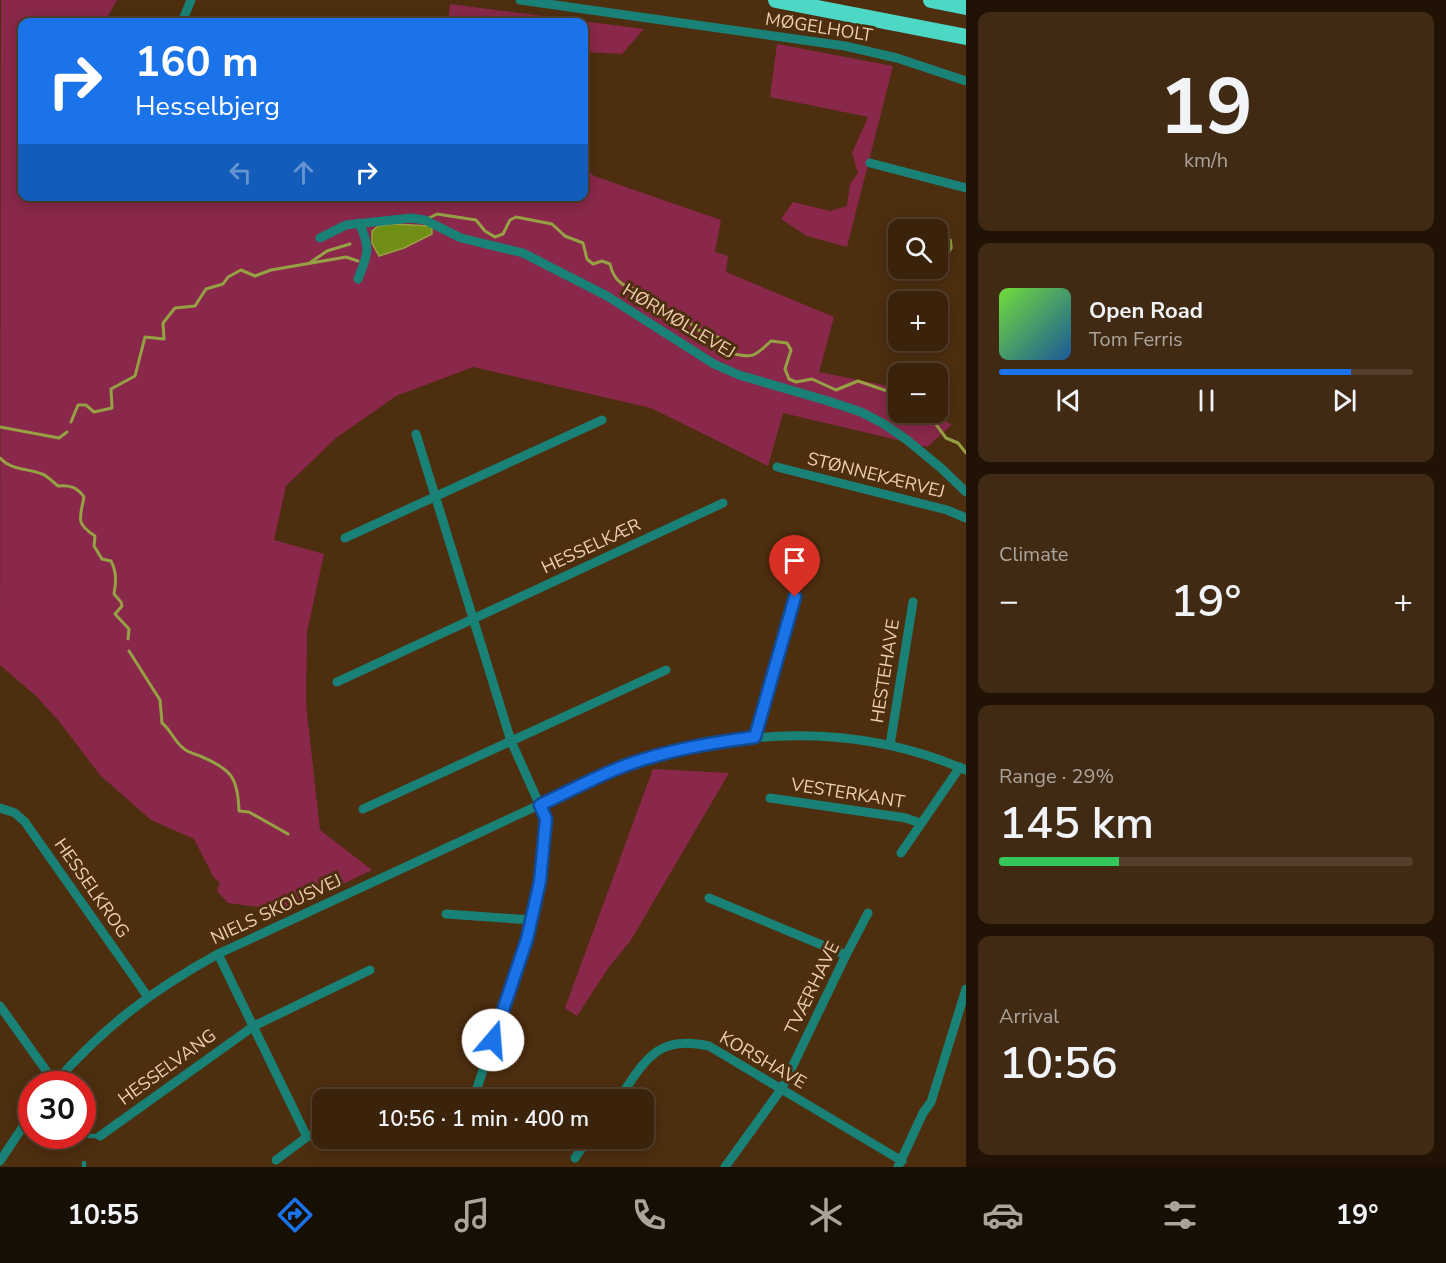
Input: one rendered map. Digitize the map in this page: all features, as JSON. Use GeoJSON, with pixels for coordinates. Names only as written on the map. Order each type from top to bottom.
{"type":"FeatureCollection","features":[{"type":"Feature","properties":{"kind":"highway"},"geometry":{"type":"LineString","coordinates":[[776,0],[966,37]]}},
{"type":"Feature","properties":{"kind":"highway"},"geometry":{"type":"LineString","coordinates":[[931,0],[966,7]]}},
{"type":"Feature","properties":{"kind":"highway"},"geometry":{"type":"LineString","coordinates":[[934,30],[966,42]]}},
{"type":"Feature","properties":{"kind":"street"},"geometry":{"type":"LineString","coordinates":[[184,18],[191,0]]}},
{"type":"Feature","properties":{"kind":"street","name":"MØGELHOLT"},"geometry":{"type":"LineString","coordinates":[[520,0],[845,46],[897,58],[966,81]]}},
{"type":"Feature","properties":{"kind":"street"},"geometry":{"type":"LineString","coordinates":[[870,163],[966,188]]}},
{"type":"Feature","properties":{"kind":"street","name":"HØRMØLLEVEJ"},"geometry":{"type":"LineString","coordinates":[[320,238],[346,225],[411,218],[425,220],[461,238],[533,258],[607,296],[714,364],[739,375],[850,409],[884,424],[941,468],[966,492]]}},
{"type":"Feature","properties":{"kind":"street"},"geometry":{"type":"LineString","coordinates":[[358,279],[368,256],[366,236],[359,223]]}},
{"type":"Feature","properties":{"kind":"street"},"geometry":{"type":"LineString","coordinates":[[345,538],[602,420]]}},
{"type":"Feature","properties":{"kind":"street"},"geometry":{"type":"LineString","coordinates":[[416,434],[511,741],[546,819],[540,881],[527,939],[477,1089]]}},
{"type":"Feature","properties":{"kind":"street","name":"STØNNEKÆRVEJ"},"geometry":{"type":"LineString","coordinates":[[777,467],[947,510],[966,518]]}},
{"type":"Feature","properties":{"kind":"street","name":"HESSELKÆR"},"geometry":{"type":"LineString","coordinates":[[338,682],[723,503]]}},
{"type":"Feature","properties":{"kind":"street"},"geometry":{"type":"LineString","coordinates":[[755,737],[795,597]]}},
{"type":"Feature","properties":{"kind":"street","name":"HESTEHAVE"},"geometry":{"type":"LineString","coordinates":[[890,745],[912,602]]}},
{"type":"Feature","properties":{"kind":"street"},"geometry":{"type":"LineString","coordinates":[[363,809],[666,669]]}},
{"type":"Feature","properties":{"kind":"street","name":"NIELS SKOUSVEJ"},"geometry":{"type":"LineString","coordinates":[[66,1071],[99,1035],[148,997],[175,978],[218,954],[623,766],[668,752],[709,743],[755,737],[806,735],[890,745],[963,768]]}},
{"type":"Feature","properties":{"kind":"street","name":"VESTERKANT"},"geometry":{"type":"LineString","coordinates":[[902,853],[920,823],[963,768]]}},
{"type":"Feature","properties":{"kind":"street","name":"VESTERKANT"},"geometry":{"type":"LineString","coordinates":[[770,798],[906,818],[920,823]]}},
{"type":"Feature","properties":{"kind":"street","name":"HESSELKROG"},"geometry":{"type":"LineString","coordinates":[[0,808],[15,813],[25,822],[148,997]]}},
{"type":"Feature","properties":{"kind":"street"},"geometry":{"type":"LineString","coordinates":[[709,898],[846,955]]}},
{"type":"Feature","properties":{"kind":"street","name":"TVÆRHAVE"},"geometry":{"type":"LineString","coordinates":[[725,1167],[782,1088],[868,913]]}},
{"type":"Feature","properties":{"kind":"street"},"geometry":{"type":"LineString","coordinates":[[447,914],[531,920]]}},
{"type":"Feature","properties":{"kind":"street"},"geometry":{"type":"LineString","coordinates":[[218,954],[307,1137]]}},
{"type":"Feature","properties":{"kind":"street","name":"HESSELVANG"},"geometry":{"type":"LineString","coordinates":[[100,1136],[254,1026],[369,970]]}},
{"type":"Feature","properties":{"kind":"street"},"geometry":{"type":"LineString","coordinates":[[900,1164],[923,1113],[931,1102],[966,989]]}},
{"type":"Feature","properties":{"kind":"street"},"geometry":{"type":"LineString","coordinates":[[0,1006],[45,1071]]}},
{"type":"Feature","properties":{"kind":"street"},"geometry":{"type":"LineString","coordinates":[[0,1024],[7,1015]]}},
{"type":"Feature","properties":{"kind":"street","name":"KORSHAVE"},"geometry":{"type":"LineString","coordinates":[[626,1089],[645,1061],[659,1049],[676,1043],[689,1042],[709,1046],[782,1088],[900,1164]]}},
{"type":"Feature","properties":{"kind":"street"},"geometry":{"type":"LineString","coordinates":[[0,1161],[18,1134]]}},
{"type":"Feature","properties":{"kind":"street"},"geometry":{"type":"LineString","coordinates":[[276,1160],[312,1135]]}},
{"type":"Feature","properties":{"kind":"street"},"geometry":{"type":"LineString","coordinates":[[575,1158],[582,1149]]}},
{"type":"Feature","properties":{"kind":"shaded area"},"geometry":{"type":"Polygon","coordinates":[[[1,0],[117,0],[107,18],[18,18],[18,201],[588,201],[588,171],[594,176],[721,220],[715,252],[728,256],[726,272],[834,317],[819,372],[888,386],[888,423],[948,423],[952,425],[927,447],[783,413],[768,466],[651,408],[473,367],[396,396],[336,438],[286,486],[274,540],[324,554],[307,632],[306,704],[320,830],[372,870],[287,911],[228,903],[217,891],[220,882],[214,878],[194,839],[151,820],[100,775],[58,720],[36,696],[0,665],[1,0]]]}},
{"type":"Feature","properties":{"kind":"shaded area"},"geometry":{"type":"Polygon","coordinates":[[[450,4],[559,18],[448,18],[450,4]]]}},
{"type":"Feature","properties":{"kind":"shaded area"},"geometry":{"type":"Polygon","coordinates":[[[588,22],[644,29],[622,54],[588,52],[588,22]]]}},
{"type":"Feature","properties":{"kind":"shaded area"},"geometry":{"type":"Polygon","coordinates":[[[777,44],[893,66],[847,247],[807,236],[781,219],[793,202],[830,211],[847,206],[850,184],[858,173],[852,153],[868,117],[770,97],[777,44]]]}},
{"type":"Feature","properties":{"kind":"shaded area"},"geometry":{"type":"Polygon","coordinates":[[[394,224],[429,226],[432,234],[404,248],[379,256],[372,243],[372,231],[378,226],[394,224]]]}},
{"type":"Feature","properties":{"kind":"shaded area"},"geometry":{"type":"Polygon","coordinates":[[[948,238],[951,240],[952,248],[948,254],[948,238]]]}},
{"type":"Feature","properties":{"kind":"shaded area"},"geometry":{"type":"Polygon","coordinates":[[[653,769],[729,773],[631,940],[609,967],[577,1016],[565,1008],[653,769]]]}},
{"type":"Feature","properties":{"kind":"waterway"},"geometry":{"type":"LineString","coordinates":[[429,218],[437,214],[476,220],[485,231],[495,237],[503,234],[510,220],[516,217],[552,224],[565,236],[583,243],[587,259],[593,264],[602,261],[610,264],[612,272],[624,285],[650,293],[657,310],[666,320],[687,320],[696,329],[722,339],[731,353],[749,356],[761,350],[771,341],[787,343],[791,350],[785,369],[789,379],[796,382],[812,379],[836,390],[858,381],[888,391]]}},
{"type":"Feature","properties":{"kind":"waterway"},"geometry":{"type":"LineString","coordinates":[[311,262],[327,251],[350,244]]}},
{"type":"Feature","properties":{"kind":"waterway"},"geometry":{"type":"LineString","coordinates":[[71,422],[78,405],[86,405],[94,412],[112,408],[111,389],[135,376],[145,337],[164,339],[163,323],[175,308],[195,306],[206,289],[223,284],[228,277],[241,270],[255,276],[271,270],[346,257],[358,261]]}},
{"type":"Feature","properties":{"kind":"waterway"},"geometry":{"type":"LineString","coordinates":[[935,423],[946,438],[958,443],[966,453]]}},
{"type":"Feature","properties":{"kind":"waterway"},"geometry":{"type":"LineString","coordinates":[[0,427],[59,438],[67,432]]}},
{"type":"Feature","properties":{"kind":"waterway"},"geometry":{"type":"LineString","coordinates":[[0,458],[15,467],[44,475],[58,486],[73,487],[84,497],[80,520],[84,527],[95,536],[94,546],[102,559],[111,561],[113,565],[116,578],[114,594],[122,606],[115,614],[129,629],[128,639]]}},
{"type":"Feature","properties":{"kind":"waterway"},"geometry":{"type":"LineString","coordinates":[[129,651],[160,700],[162,723],[177,742],[187,751],[226,770],[237,790],[239,811],[249,812],[288,834]]}},
{"type":"Feature","properties":{"kind":"route"},"geometry":{"type":"LineString","coordinates":[[493,1040],[527,939],[540,881],[546,834],[546,819],[540,805],[623,766],[668,752],[709,743],[755,737],[795,597]]}}]}
